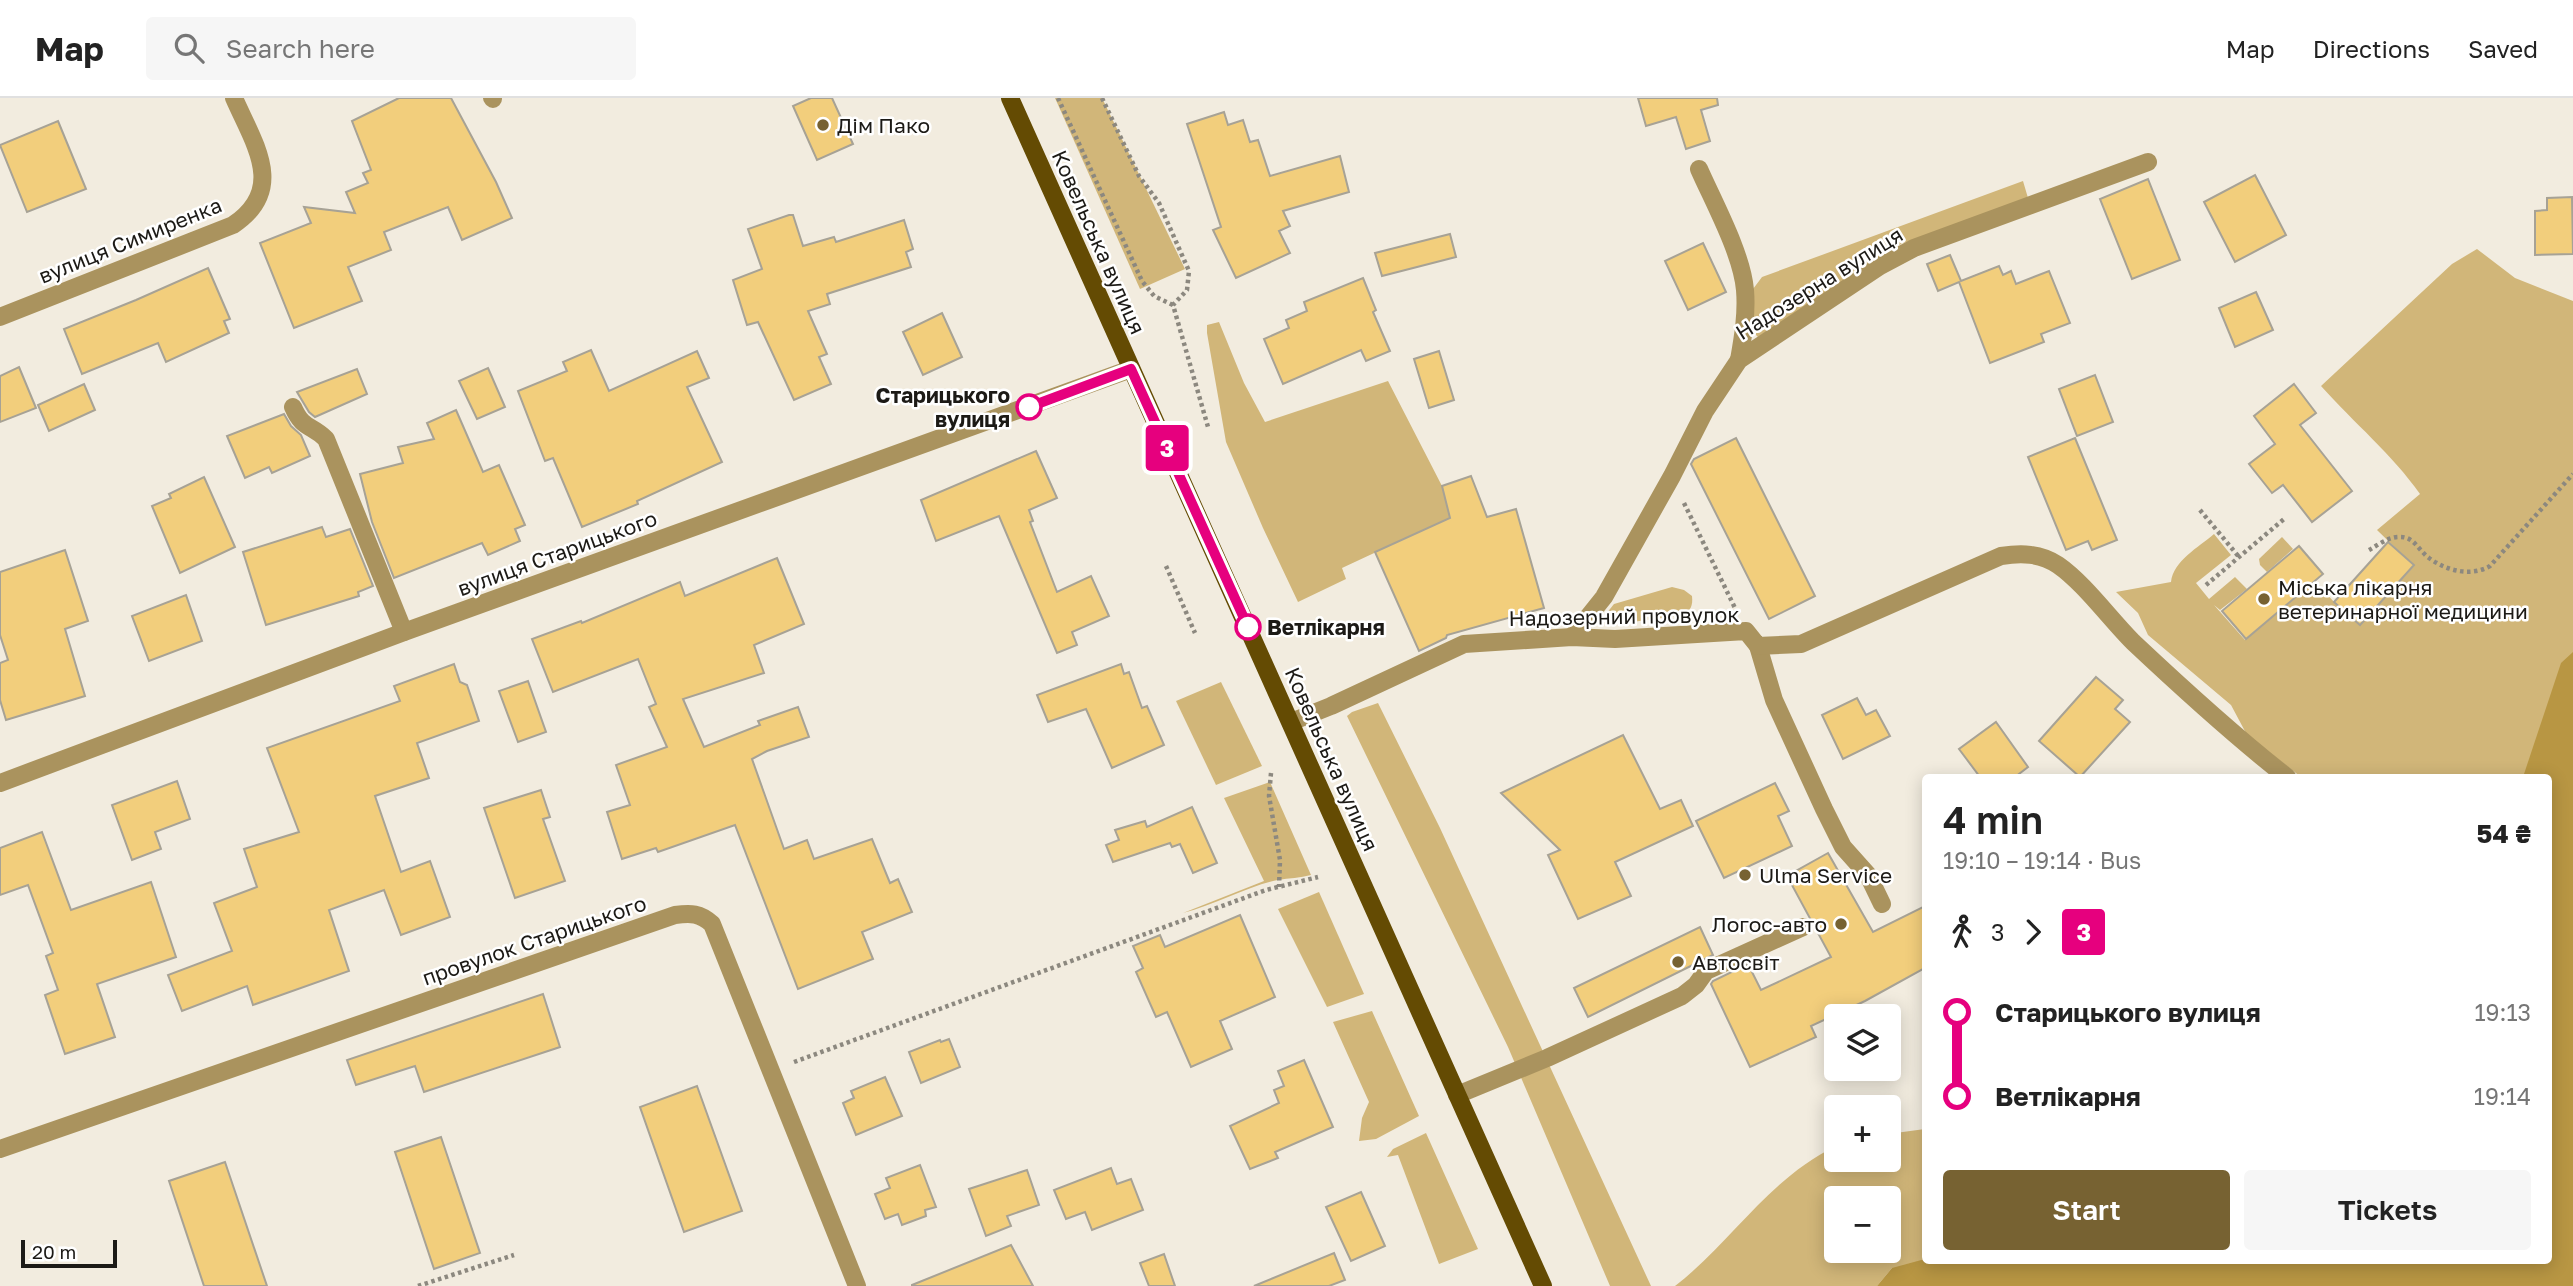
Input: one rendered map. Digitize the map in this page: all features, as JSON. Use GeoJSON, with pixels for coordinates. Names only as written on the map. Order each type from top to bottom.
{"type":"FeatureCollection","features":[{"type":"Feature","properties":{"kind":"main road","name":"Ковельська вулиця"},"geometry":{"type":"LineString","coordinates":[[1010,98],[1543,1286]]}},
{"type":"Feature","properties":{"kind":"street","name":"вулиця Симиренка"},"geometry":{"type":"LineString","coordinates":[[0,317],[233,225],[247,216],[257,203],[263,188],[264,172],[260,156],[234,98]]}},
{"type":"Feature","properties":{"kind":"street","name":"Надозерна вулиця"},"geometry":{"type":"LineString","coordinates":[[1572,637],[1604,597],[1672,476],[1704,411],[1739,360],[1880,266],[1914,248],[2148,162]]}},
{"type":"Feature","properties":{"kind":"street"},"geometry":{"type":"LineString","coordinates":[[1699,169],[1740,266],[1745,289],[1745,325],[1739,360]]}},
{"type":"Feature","properties":{"kind":"street","name":"вулиця Старицького"},"geometry":{"type":"LineString","coordinates":[[0,783],[404,632],[1131,369]]}},
{"type":"Feature","properties":{"kind":"street"},"geometry":{"type":"LineString","coordinates":[[293,407],[299,421],[318,431],[326,439],[404,632]]}},
{"type":"Feature","properties":{"kind":"street","name":"Надозерний провулок"},"geometry":{"type":"LineString","coordinates":[[1291,722],[1464,644],[1746,631],[1758,646],[1801,644],[2001,556],[2021,554],[2040,557],[2058,565],[2132,640],[2243,743],[2283,774]]}},
{"type":"Feature","properties":{"kind":"street"},"geometry":{"type":"LineString","coordinates":[[1758,646],[1774,700],[1824,809],[1843,847],[1868,875],[1882,904]]}},
{"type":"Feature","properties":{"kind":"street","name":"провулок Старицького"},"geometry":{"type":"LineString","coordinates":[[0,1149],[675,915],[691,913],[704,916],[712,924],[857,1286]]}},
{"type":"Feature","properties":{"kind":"street"},"geometry":{"type":"LineString","coordinates":[[1457,1095],[1547,1058],[1682,996],[1696,985],[1706,971],[1803,927]]}},
{"type":"Feature","properties":{"kind":"path"},"geometry":{"type":"LineString","coordinates":[[1058,98],[1142,281],[1154,296],[1173,305],[1208,428]]}},
{"type":"Feature","properties":{"kind":"path"},"geometry":{"type":"LineString","coordinates":[[1102,98],[1139,176],[1159,203],[1189,271],[1187,290],[1173,305]]}},
{"type":"Feature","properties":{"kind":"path"},"geometry":{"type":"LineString","coordinates":[[2369,550],[2397,536],[2407,537],[2413,540],[2427,557],[2439,564],[2468,574],[2479,573],[2490,566],[2573,474]]}},
{"type":"Feature","properties":{"kind":"path"},"geometry":{"type":"LineString","coordinates":[[1672,476],[1746,631]]}},
{"type":"Feature","properties":{"kind":"path"},"geometry":{"type":"LineString","coordinates":[[2200,510],[2239,557]]}},
{"type":"Feature","properties":{"kind":"path"},"geometry":{"type":"LineString","coordinates":[[2206,585],[2284,519]]}},
{"type":"Feature","properties":{"kind":"path"},"geometry":{"type":"LineString","coordinates":[[1166,566],[1195,633]]}},
{"type":"Feature","properties":{"kind":"path"},"geometry":{"type":"LineString","coordinates":[[1271,773],[1269,796],[1280,860],[1279,887]]}},
{"type":"Feature","properties":{"kind":"path"},"geometry":{"type":"LineString","coordinates":[[771,1071],[1112,945],[1279,887],[1318,877]]}},
{"type":"Feature","properties":{"kind":"path"},"geometry":{"type":"LineString","coordinates":[[418,1286],[514,1255]]}},
{"type":"Feature","properties":{"kind":"shaded area"},"geometry":{"type":"Polygon","coordinates":[[[1055,98],[1102,98],[1185,269],[1140,289],[1055,98]]]}},
{"type":"Feature","properties":{"kind":"shaded area"},"geometry":{"type":"Polygon","coordinates":[[[2023,181],[2028,198],[1901,244],[1758,337],[1754,333],[1753,289],[1762,277],[2023,181]]]}},
{"type":"Feature","properties":{"kind":"shaded area"},"geometry":{"type":"Polygon","coordinates":[[[2477,249],[2515,278],[2573,301],[2573,841],[2552,787],[2552,774],[2297,774],[2247,735],[2231,705],[2148,635],[2138,613],[2116,592],[2171,582],[2176,567],[2214,534],[2231,555],[2196,583],[2209,599],[2235,577],[2247,589],[2220,610],[2214,605],[2245,640],[2315,581],[2360,625],[2414,566],[2377,530],[2420,494],[2385,452],[2321,386],[2452,264],[2477,249]]]}},
{"type":"Feature","properties":{"kind":"shaded area"},"geometry":{"type":"Polygon","coordinates":[[[1219,322],[1244,383],[1265,422],[1388,381],[1442,486],[1452,527],[1417,533],[1342,568],[1346,579],[1298,602],[1226,442],[1207,333],[1207,325],[1219,322]]]}},
{"type":"Feature","properties":{"kind":"shaded area"},"geometry":{"type":"Polygon","coordinates":[[[2282,537],[2293,549],[2267,572],[2260,565],[2259,559],[2282,537]]]}},
{"type":"Feature","properties":{"kind":"shaded area"},"geometry":{"type":"Polygon","coordinates":[[[1672,587],[1684,590],[1692,596],[1691,607],[1682,615],[1618,624],[1609,621],[1606,614],[1614,604],[1672,587]]]}},
{"type":"Feature","properties":{"kind":"shaded area"},"geometry":{"type":"Polygon","coordinates":[[[2573,652],[2573,1286],[1877,1286],[1892,1268],[1922,1260],[1922,1264],[2552,1264],[2552,774],[2524,774],[2561,663],[2573,652]]]}},
{"type":"Feature","properties":{"kind":"shaded area"},"geometry":{"type":"Polygon","coordinates":[[[1221,682],[1262,766],[1216,785],[1176,701],[1221,682]]]}},
{"type":"Feature","properties":{"kind":"shaded area"},"geometry":{"type":"Polygon","coordinates":[[[1378,703],[1440,828],[1651,1286],[1610,1286],[1508,1047],[1347,716],[1378,703]]]}},
{"type":"Feature","properties":{"kind":"shaded area"},"geometry":{"type":"Polygon","coordinates":[[[1270,782],[1311,875],[1267,883],[1183,913],[1264,881],[1224,798],[1270,782]]]}},
{"type":"Feature","properties":{"kind":"shaded area"},"geometry":{"type":"Polygon","coordinates":[[[1319,892],[1364,994],[1327,1007],[1278,909],[1319,892]]]}},
{"type":"Feature","properties":{"kind":"shaded area"},"geometry":{"type":"Polygon","coordinates":[[[1372,1011],[1419,1116],[1376,1139],[1359,1141],[1362,1118],[1369,1102],[1333,1022],[1372,1011]]]}},
{"type":"Feature","properties":{"kind":"shaded area"},"geometry":{"type":"Polygon","coordinates":[[[1922,1129],[1922,1264],[1963,1264],[2170,1286],[1928,1286],[1892,1268],[1877,1286],[1675,1286],[1715,1250],[1770,1193],[1824,1153],[1824,1172],[1901,1172],[1901,1132],[1922,1129]]]}},
{"type":"Feature","properties":{"kind":"shaded area"},"geometry":{"type":"Polygon","coordinates":[[[1426,1133],[1478,1249],[1439,1264],[1398,1155],[1387,1157],[1393,1149],[1426,1133]]]}},
{"type":"Feature","properties":{"kind":"building"},"geometry":{"type":"Polygon","coordinates":[[[399,98],[451,98],[512,218],[462,240],[448,207],[384,232],[391,250],[348,267],[362,301],[294,328],[260,243],[311,223],[304,207],[355,213],[346,192],[368,183],[363,173],[371,170],[352,121],[399,98]]]}},
{"type":"Feature","properties":{"kind":"building","name":"Дім Пако"},"geometry":{"type":"Polygon","coordinates":[[[811,98],[832,98],[853,144],[817,160],[793,106],[811,98]]]}},
{"type":"Feature","properties":{"kind":"building"},"geometry":{"type":"Polygon","coordinates":[[[1638,98],[1717,98],[1718,105],[1701,110],[1710,141],[1686,149],[1676,117],[1646,126],[1638,98]]]}},
{"type":"Feature","properties":{"kind":"building"},"geometry":{"type":"Polygon","coordinates":[[[1224,112],[1228,125],[1243,120],[1250,142],[1258,140],[1270,176],[1340,156],[1349,192],[1283,211],[1290,226],[1279,231],[1290,253],[1236,278],[1213,230],[1221,227],[1187,124],[1224,112]]]}},
{"type":"Feature","properties":{"kind":"building"},"geometry":{"type":"Polygon","coordinates":[[[58,121],[86,189],[27,212],[0,145],[58,121]]]}},
{"type":"Feature","properties":{"kind":"building"},"geometry":{"type":"Polygon","coordinates":[[[2255,175],[2286,235],[2235,262],[2204,202],[2255,175]]]}},
{"type":"Feature","properties":{"kind":"building"},"geometry":{"type":"Polygon","coordinates":[[[2148,179],[2180,260],[2132,279],[2100,199],[2148,179]]]}},
{"type":"Feature","properties":{"kind":"building"},"geometry":{"type":"Polygon","coordinates":[[[2572,197],[2573,254],[2535,255],[2535,211],[2547,210],[2547,198],[2572,197]]]}},
{"type":"Feature","properties":{"kind":"building"},"geometry":{"type":"Polygon","coordinates":[[[793,215],[803,246],[834,237],[836,242],[904,220],[913,249],[906,252],[911,267],[827,294],[830,304],[808,311],[827,354],[819,357],[831,384],[794,400],[758,322],[747,325],[733,280],[762,269],[748,229],[793,215]]]}},
{"type":"Feature","properties":{"kind":"building"},"geometry":{"type":"Polygon","coordinates":[[[1450,234],[1456,257],[1382,276],[1375,253],[1450,234]]]}},
{"type":"Feature","properties":{"kind":"building"},"geometry":{"type":"Polygon","coordinates":[[[1703,243],[1726,292],[1688,310],[1665,261],[1703,243]]]}},
{"type":"Feature","properties":{"kind":"building"},"geometry":{"type":"Polygon","coordinates":[[[1950,255],[1961,281],[1999,266],[2003,275],[2011,271],[2016,284],[2049,271],[2070,323],[2041,334],[2044,342],[1990,363],[1959,282],[1938,291],[1927,264],[1950,255]]]}},
{"type":"Feature","properties":{"kind":"building"},"geometry":{"type":"Polygon","coordinates":[[[208,268],[230,319],[224,321],[229,333],[166,362],[158,343],[82,374],[64,329],[208,268]]]}},
{"type":"Feature","properties":{"kind":"building"},"geometry":{"type":"Polygon","coordinates":[[[1363,278],[1376,310],[1373,312],[1390,351],[1366,361],[1361,350],[1283,384],[1264,339],[1289,328],[1286,320],[1307,311],[1304,302],[1363,278]]]}},
{"type":"Feature","properties":{"kind":"building"},"geometry":{"type":"Polygon","coordinates":[[[2256,292],[2273,330],[2235,347],[2219,308],[2256,292]]]}},
{"type":"Feature","properties":{"kind":"building"},"geometry":{"type":"Polygon","coordinates":[[[942,313],[962,357],[923,375],[903,332],[942,313]]]}},
{"type":"Feature","properties":{"kind":"building"},"geometry":{"type":"Polygon","coordinates":[[[591,350],[609,391],[697,351],[709,378],[687,387],[722,462],[637,501],[638,504],[582,527],[553,458],[545,461],[518,391],[567,371],[563,362],[591,350]]]}},
{"type":"Feature","properties":{"kind":"building"},"geometry":{"type":"Polygon","coordinates":[[[1439,351],[1454,400],[1429,408],[1414,359],[1439,351]]]}},
{"type":"Feature","properties":{"kind":"building"},"geometry":{"type":"Polygon","coordinates":[[[19,367],[36,408],[0,422],[0,376],[19,367]]]}},
{"type":"Feature","properties":{"kind":"building"},"geometry":{"type":"Polygon","coordinates":[[[488,368],[505,407],[477,419],[459,381],[488,368]]]}},
{"type":"Feature","properties":{"kind":"building"},"geometry":{"type":"Polygon","coordinates":[[[357,369],[367,394],[315,417],[309,412],[297,392],[357,369]]]}},
{"type":"Feature","properties":{"kind":"building"},"geometry":{"type":"Polygon","coordinates":[[[2095,375],[2113,422],[2077,436],[2059,389],[2095,375]]]}},
{"type":"Feature","properties":{"kind":"building"},"geometry":{"type":"Polygon","coordinates":[[[84,384],[95,410],[49,431],[38,405],[84,384]]]}},
{"type":"Feature","properties":{"kind":"building"},"geometry":{"type":"Polygon","coordinates":[[[2294,384],[2316,413],[2300,425],[2352,491],[2312,522],[2283,485],[2272,493],[2249,464],[2275,444],[2254,416],[2294,384]]]}},
{"type":"Feature","properties":{"kind":"building"},"geometry":{"type":"Polygon","coordinates":[[[456,410],[483,472],[499,465],[525,525],[515,529],[520,541],[488,555],[482,543],[394,578],[372,522],[360,474],[403,463],[398,447],[434,439],[427,423],[456,410]]]}},
{"type":"Feature","properties":{"kind":"building"},"geometry":{"type":"Polygon","coordinates":[[[284,414],[291,426],[301,435],[310,456],[272,473],[269,467],[245,478],[227,436],[284,414]]]}},
{"type":"Feature","properties":{"kind":"building"},"geometry":{"type":"Polygon","coordinates":[[[1736,438],[1815,596],[1769,619],[1691,464],[1694,459],[1736,438]]]}},
{"type":"Feature","properties":{"kind":"building"},"geometry":{"type":"Polygon","coordinates":[[[2075,438],[2117,540],[2092,550],[2088,541],[2066,550],[2028,457],[2075,438]]]}},
{"type":"Feature","properties":{"kind":"building"},"geometry":{"type":"Polygon","coordinates":[[[1036,451],[1057,498],[1029,510],[1033,521],[1030,522],[1057,592],[1091,576],[1109,616],[1072,632],[1077,645],[1057,653],[999,516],[936,541],[921,500],[1036,451]]]}},
{"type":"Feature","properties":{"kind":"building"},"geometry":{"type":"Polygon","coordinates":[[[1471,476],[1487,517],[1516,509],[1544,608],[1447,635],[1446,638],[1419,651],[1375,552],[1450,518],[1442,486],[1471,476]]]}},
{"type":"Feature","properties":{"kind":"building"},"geometry":{"type":"Polygon","coordinates":[[[204,477],[235,547],[180,573],[152,506],[171,498],[169,494],[204,477]]]}},
{"type":"Feature","properties":{"kind":"building"},"geometry":{"type":"Polygon","coordinates":[[[322,527],[326,537],[350,529],[373,586],[358,592],[359,596],[266,625],[243,552],[322,527]]]}},
{"type":"Feature","properties":{"kind":"building"},"geometry":{"type":"Polygon","coordinates":[[[2388,542],[2414,565],[2360,625],[2334,602],[2388,542]]]}},
{"type":"Feature","properties":{"kind":"building","name":"Міська лікарня ветеринарної медицини"},"geometry":{"type":"Polygon","coordinates":[[[2299,546],[2323,574],[2246,639],[2222,611],[2299,546]]]}},
{"type":"Feature","properties":{"kind":"building"},"geometry":{"type":"Polygon","coordinates":[[[65,550],[88,621],[65,629],[85,696],[6,720],[0,700],[0,663],[8,660],[0,635],[0,572],[65,550]]]}},
{"type":"Feature","properties":{"kind":"building"},"geometry":{"type":"Polygon","coordinates":[[[777,558],[804,624],[754,645],[764,673],[683,699],[704,747],[760,725],[758,721],[798,707],[809,737],[752,759],[784,849],[807,840],[814,859],[872,839],[890,883],[898,879],[912,912],[862,932],[873,959],[798,989],[735,825],[658,852],[656,848],[622,859],[607,812],[630,805],[616,765],[667,747],[649,707],[656,704],[638,659],[553,692],[532,639],[581,621],[582,623],[680,582],[685,596],[777,558]]]}},
{"type":"Feature","properties":{"kind":"building"},"geometry":{"type":"Polygon","coordinates":[[[186,595],[202,641],[149,661],[132,616],[186,595]]]}},
{"type":"Feature","properties":{"kind":"building"},"geometry":{"type":"Polygon","coordinates":[[[454,664],[460,682],[467,685],[479,721],[417,743],[429,778],[375,796],[401,872],[430,861],[450,917],[401,935],[384,890],[329,910],[349,971],[253,1005],[247,986],[182,1011],[168,975],[232,951],[214,903],[257,887],[244,849],[299,832],[267,748],[400,701],[394,686],[454,664]]]}},
{"type":"Feature","properties":{"kind":"building"},"geometry":{"type":"Polygon","coordinates":[[[1121,664],[1124,674],[1129,672],[1142,708],[1147,706],[1164,745],[1112,768],[1086,709],[1048,722],[1037,695],[1121,664]]]}},
{"type":"Feature","properties":{"kind":"building"},"geometry":{"type":"Polygon","coordinates":[[[2096,677],[2123,700],[2115,709],[2130,722],[2083,774],[2077,774],[2039,741],[2096,677]]]}},
{"type":"Feature","properties":{"kind":"building"},"geometry":{"type":"Polygon","coordinates":[[[528,681],[546,732],[518,742],[499,691],[528,681]]]}},
{"type":"Feature","properties":{"kind":"building"},"geometry":{"type":"Polygon","coordinates":[[[1857,698],[1866,715],[1876,710],[1890,736],[1843,759],[1822,715],[1857,698]]]}},
{"type":"Feature","properties":{"kind":"building"},"geometry":{"type":"Polygon","coordinates":[[[1996,722],[2028,767],[2019,774],[1978,774],[1959,749],[1996,722]]]}},
{"type":"Feature","properties":{"kind":"building"},"geometry":{"type":"Polygon","coordinates":[[[1623,735],[1660,809],[1681,800],[1693,826],[1615,862],[1631,896],[1578,919],[1548,855],[1560,850],[1501,793],[1623,735]]]}},
{"type":"Feature","properties":{"kind":"building"},"geometry":{"type":"Polygon","coordinates":[[[177,781],[190,819],[155,832],[161,849],[132,860],[112,805],[177,781]]]}},
{"type":"Feature","properties":{"kind":"building"},"geometry":{"type":"Polygon","coordinates":[[[1775,783],[1789,811],[1778,816],[1792,846],[1724,878],[1696,821],[1775,783]]]}},
{"type":"Feature","properties":{"kind":"building"},"geometry":{"type":"Polygon","coordinates":[[[541,790],[550,817],[543,819],[565,881],[515,898],[484,808],[541,790]]]}},
{"type":"Feature","properties":{"kind":"building"},"geometry":{"type":"Polygon","coordinates":[[[1192,807],[1217,863],[1193,873],[1180,844],[1172,847],[1170,843],[1113,862],[1106,845],[1119,840],[1115,830],[1145,821],[1147,827],[1192,807]]]}},
{"type":"Feature","properties":{"kind":"building"},"geometry":{"type":"Polygon","coordinates":[[[42,832],[71,910],[151,882],[176,957],[97,984],[115,1037],[65,1054],[45,995],[58,990],[46,956],[53,953],[28,885],[0,895],[0,848],[42,832]]]}},
{"type":"Feature","properties":{"kind":"building"},"geometry":{"type":"Polygon","coordinates":[[[1828,853],[1873,932],[1922,908],[1922,970],[1859,1004],[1824,1004],[1824,1020],[1811,1026],[1816,1037],[1750,1067],[1711,984],[1713,981],[1748,964],[1761,990],[1831,957],[1787,876],[1828,853]]]}},
{"type":"Feature","properties":{"kind":"building"},"geometry":{"type":"Polygon","coordinates":[[[1240,915],[1275,997],[1220,1021],[1232,1049],[1191,1067],[1167,1012],[1156,1017],[1136,972],[1143,968],[1133,946],[1160,935],[1165,947],[1240,915]]]}},
{"type":"Feature","properties":{"kind":"building"},"geometry":{"type":"Polygon","coordinates":[[[1700,927],[1713,955],[1588,1017],[1574,988],[1700,927]]]}},
{"type":"Feature","properties":{"kind":"building"},"geometry":{"type":"Polygon","coordinates":[[[543,994],[560,1047],[424,1092],[415,1066],[356,1085],[347,1060],[543,994]]]}},
{"type":"Feature","properties":{"kind":"building"},"geometry":{"type":"Polygon","coordinates":[[[949,1039],[960,1067],[921,1083],[909,1052],[949,1039]]]}},
{"type":"Feature","properties":{"kind":"building"},"geometry":{"type":"Polygon","coordinates":[[[1304,1060],[1333,1127],[1275,1152],[1278,1158],[1250,1169],[1230,1126],[1279,1103],[1274,1090],[1284,1086],[1278,1071],[1304,1060]]]}},
{"type":"Feature","properties":{"kind":"building"},"geometry":{"type":"Polygon","coordinates":[[[885,1077],[902,1116],[856,1135],[843,1103],[854,1098],[851,1091],[885,1077]]]}},
{"type":"Feature","properties":{"kind":"building"},"geometry":{"type":"Polygon","coordinates":[[[697,1086],[742,1211],[684,1232],[640,1107],[697,1086]]]}},
{"type":"Feature","properties":{"kind":"building"},"geometry":{"type":"Polygon","coordinates":[[[441,1137],[480,1253],[434,1269],[395,1152],[441,1137]]]}},
{"type":"Feature","properties":{"kind":"building"},"geometry":{"type":"Polygon","coordinates":[[[225,1162],[267,1286],[204,1286],[169,1181],[225,1162]]]}},
{"type":"Feature","properties":{"kind":"building"},"geometry":{"type":"Polygon","coordinates":[[[920,1165],[936,1207],[925,1210],[926,1216],[902,1225],[898,1214],[885,1219],[875,1194],[890,1188],[886,1178],[920,1165]]]}},
{"type":"Feature","properties":{"kind":"building"},"geometry":{"type":"Polygon","coordinates":[[[1111,1168],[1117,1184],[1131,1179],[1143,1210],[1092,1230],[1085,1212],[1066,1219],[1054,1190],[1111,1168]]]}},
{"type":"Feature","properties":{"kind":"building"},"geometry":{"type":"Polygon","coordinates":[[[1027,1170],[1039,1205],[1007,1216],[1011,1226],[986,1236],[969,1189],[1027,1170]]]}},
{"type":"Feature","properties":{"kind":"building"},"geometry":{"type":"Polygon","coordinates":[[[1361,1192],[1385,1246],[1351,1261],[1326,1207],[1361,1192]]]}},
{"type":"Feature","properties":{"kind":"building"},"geometry":{"type":"Polygon","coordinates":[[[1011,1245],[1033,1286],[912,1286],[912,1285],[1011,1245]]]}},
{"type":"Feature","properties":{"kind":"building"},"geometry":{"type":"Polygon","coordinates":[[[1334,1253],[1345,1280],[1329,1286],[1254,1286],[1334,1253]]]}},
{"type":"Feature","properties":{"kind":"building"},"geometry":{"type":"Polygon","coordinates":[[[1164,1254],[1175,1286],[1149,1286],[1140,1263],[1164,1254]]]}},
{"type":"Feature","properties":{"kind":"bus line","name":"3"},"geometry":{"type":"LineString","coordinates":[[1029,407],[1131,369],[1248,627]]}},
{"type":"Feature","properties":{"kind":"place","name":"Дім Пако"},"geometry":{"type":"Point","coordinates":[823,125]}},
{"type":"Feature","properties":{"kind":"place","name":"Старицького вулиця"},"geometry":{"type":"Point","coordinates":[1029,407]}},
{"type":"Feature","properties":{"kind":"place","name":"Міська лікарня ветеринарної медицини"},"geometry":{"type":"Point","coordinates":[2264,599]}},
{"type":"Feature","properties":{"kind":"place","name":"Ветлікарня"},"geometry":{"type":"Point","coordinates":[1248,627]}},
{"type":"Feature","properties":{"kind":"place","name":"Ulma Service"},"geometry":{"type":"Point","coordinates":[1745,875]}},
{"type":"Feature","properties":{"kind":"place","name":"Логос-авто"},"geometry":{"type":"Point","coordinates":[1841,924]}},
{"type":"Feature","properties":{"kind":"place","name":"Автосвіт"},"geometry":{"type":"Point","coordinates":[1678,962]}}]}
